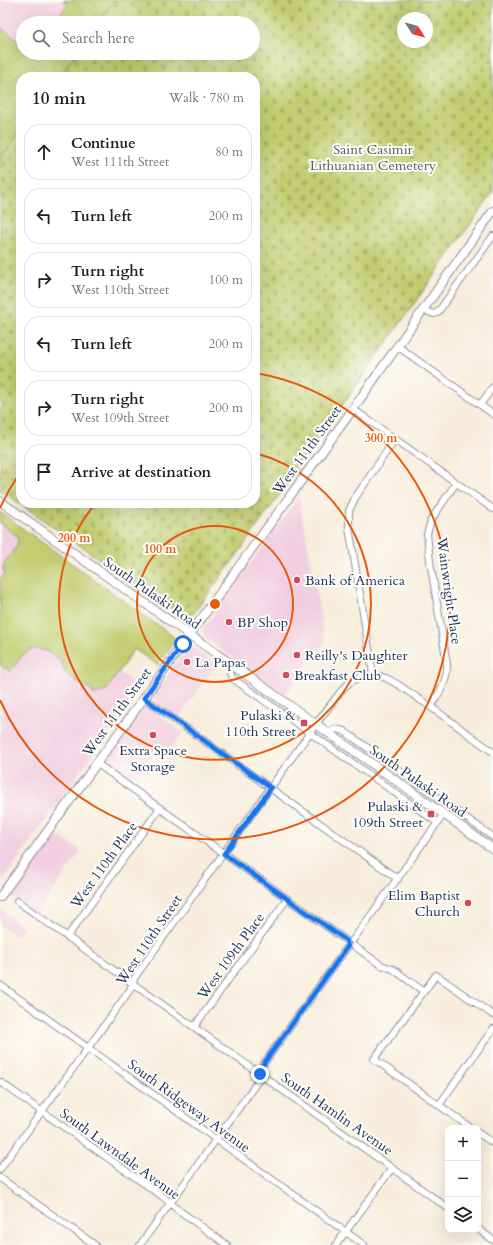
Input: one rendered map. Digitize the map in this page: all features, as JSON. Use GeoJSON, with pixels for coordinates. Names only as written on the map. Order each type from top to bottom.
{"type":"FeatureCollection","features":[{"type":"Feature","properties":{"kind":"main road","name":"West 111th Street"},"geometry":{"type":"LineString","coordinates":[[0,897],[493,211]]}},
{"type":"Feature","properties":{"kind":"main road","name":"South Pulaski Road"},"geometry":{"type":"LineString","coordinates":[[0,501],[493,849]]}},
{"type":"Feature","properties":{"kind":"street"},"geometry":{"type":"LineString","coordinates":[[422,310],[434,314],[438,312],[493,236]]}},
{"type":"Feature","properties":{"kind":"street"},"geometry":{"type":"LineString","coordinates":[[397,346],[493,414]]}},
{"type":"Feature","properties":{"kind":"street"},"geometry":{"type":"LineString","coordinates":[[480,405],[493,387]]}},
{"type":"Feature","properties":{"kind":"street"},"geometry":{"type":"LineString","coordinates":[[352,409],[493,509]]}},
{"type":"Feature","properties":{"kind":"street"},"geometry":{"type":"LineString","coordinates":[[395,440],[358,492],[352,503],[349,515],[349,528],[373,674],[386,678],[397,684],[493,752]]}},
{"type":"Feature","properties":{"kind":"street","name":"Wainwright Place"},"geometry":{"type":"LineString","coordinates":[[430,707],[443,687],[448,670],[448,664],[430,561],[427,534],[431,520],[456,483]]}},
{"type":"Feature","properties":{"kind":"street","name":"South Pulaski Road"},"geometry":{"type":"LineString","coordinates":[[231,664],[230,673],[232,678],[438,823]]}},
{"type":"Feature","properties":{"kind":"street","name":"West 110th Street"},"geometry":{"type":"LineString","coordinates":[[0,1169],[130,990],[135,977],[316,724],[350,682],[362,676],[373,674]]}},
{"type":"Feature","properties":{"kind":"street"},"geometry":{"type":"LineString","coordinates":[[144,698],[398,879]]}},
{"type":"Feature","properties":{"kind":"street","name":"South Pulaski Road"},"geometry":{"type":"LineString","coordinates":[[329,733],[335,729],[344,731],[493,837]]}},
{"type":"Feature","properties":{"kind":"street"},"geometry":{"type":"LineString","coordinates":[[96,763],[287,899],[382,965],[393,969],[423,991]]}},
{"type":"Feature","properties":{"kind":"street","name":"West 110th Place"},"geometry":{"type":"LineString","coordinates":[[67,937],[160,808]]}},
{"type":"Feature","properties":{"kind":"street"},"geometry":{"type":"LineString","coordinates":[[140,1245],[258,1080],[262,1066],[444,814]]}},
{"type":"Feature","properties":{"kind":"street","name":"West 109th Place"},"geometry":{"type":"LineString","coordinates":[[194,1027],[287,899]]}},
{"type":"Feature","properties":{"kind":"street","name":"South Hamlin Avenue"},"geometry":{"type":"LineString","coordinates":[[17,901],[445,1206]]}},
{"type":"Feature","properties":{"kind":"street"},"geometry":{"type":"LineString","coordinates":[[467,1125],[374,1059],[436,974],[493,1015]]}},
{"type":"Feature","properties":{"kind":"street","name":"South Ridgeway Avenue"},"geometry":{"type":"LineString","coordinates":[[0,985],[364,1245]]}},
{"type":"Feature","properties":{"kind":"street"},"geometry":{"type":"LineString","coordinates":[[439,1105],[493,1029]]}},
{"type":"Feature","properties":{"kind":"street","name":"South Lawndale Avenue"},"geometry":{"type":"LineString","coordinates":[[0,1082],[170,1203],[223,1244]]}},
{"type":"Feature","properties":{"kind":"street"},"geometry":{"type":"LineString","coordinates":[[481,1135],[493,1143]]}},
{"type":"Feature","properties":{"kind":"street"},"geometry":{"type":"LineString","coordinates":[[336,1245],[392,1168]]}},
{"type":"Feature","properties":{"kind":"street"},"geometry":{"type":"LineString","coordinates":[[0,1178],[95,1245]]}},
{"type":"Feature","properties":{"kind":"street"},"geometry":{"type":"LineString","coordinates":[[481,1231],[493,1240]]}},
{"type":"Feature","properties":{"kind":"shaded area"},"geometry":{"type":"Polygon","coordinates":[[[0,0],[115,0],[103,16],[16,16],[16,60],[71,60],[63,72],[16,72],[16,137],[0,159],[0,0]]]}},
{"type":"Feature","properties":{"kind":"shaded area"},"geometry":{"type":"Polygon","coordinates":[[[299,497],[325,641],[285,695],[205,638],[203,631],[205,626],[299,497]]]}},
{"type":"Feature","properties":{"kind":"shaded area"},"geometry":{"type":"Polygon","coordinates":[[[0,512],[174,637],[175,640],[157,665],[134,649],[119,672],[140,688],[0,884],[0,512]]]}},
{"type":"Feature","properties":{"kind":"shaded area"},"geometry":{"type":"Polygon","coordinates":[[[191,648],[195,649],[217,664],[178,718],[151,698],[185,651],[191,648]]]}},
{"type":"Feature","properties":{"kind":"shaded area"},"geometry":{"type":"Polygon","coordinates":[[[146,705],[183,732],[163,758],[154,752],[131,783],[103,764],[146,705]]]}},
{"type":"Feature","properties":{"kind":"shaded area"},"geometry":{"type":"Polygon","coordinates":[[[55,833],[81,851],[36,915],[9,896],[55,833]]]}},
{"type":"Feature","properties":{"kind":"shaded area"},"geometry":{"type":"Polygon","coordinates":[[[0,909],[24,927],[17,936],[0,924],[0,909]]]}},
{"type":"Feature","properties":{"kind":"green space"},"geometry":{"type":"Polygon","coordinates":[[[63,0],[115,0],[103,16],[59,16],[68,4],[63,0]]]}},
{"type":"Feature","properties":{"kind":"green space","name":"Saint Casimir Lithuanian Cemetery"},"geometry":{"type":"Polygon","coordinates":[[[115,0],[493,0],[493,192],[237,555],[193,614],[180,615],[26,508],[260,508],[260,72],[63,72],[71,60],[260,60],[260,16],[103,16],[115,0]]]}},
{"type":"Feature","properties":{"kind":"green space"},"geometry":{"type":"Polygon","coordinates":[[[0,27],[16,39],[16,60],[71,60],[63,72],[16,72],[16,137],[0,159],[0,27]]]}},
{"type":"Feature","properties":{"kind":"green space","name":"Saint Casimir Lithuanian Cemetery"},"geometry":{"type":"Polygon","coordinates":[[[16,137],[16,501],[0,490],[0,159],[16,137]]]}},
{"type":"Feature","properties":{"kind":"green space"},"geometry":{"type":"Polygon","coordinates":[[[0,512],[174,637],[175,640],[157,665],[134,649],[105,692],[93,694],[92,691],[65,673],[62,663],[57,658],[40,649],[30,650],[27,652],[10,671],[0,665],[0,579],[5,573],[3,570],[4,565],[15,549],[18,541],[17,536],[0,523],[0,512]]]}},
{"type":"Feature","properties":{"kind":"place","name":"Bank of America"},"geometry":{"type":"Point","coordinates":[297,580]}},
{"type":"Feature","properties":{"kind":"place","name":"BP Shop"},"geometry":{"type":"Point","coordinates":[229,622]}},
{"type":"Feature","properties":{"kind":"place","name":"Reilly's Daughter"},"geometry":{"type":"Point","coordinates":[297,655]}},
{"type":"Feature","properties":{"kind":"place","name":"La Papas"},"geometry":{"type":"Point","coordinates":[187,662]}},
{"type":"Feature","properties":{"kind":"place","name":"Breakfast Club"},"geometry":{"type":"Point","coordinates":[286,675]}},
{"type":"Feature","properties":{"kind":"place","name":"Pulaski & 110th Street"},"geometry":{"type":"Point","coordinates":[304,723]}},
{"type":"Feature","properties":{"kind":"place","name":"Extra Space Storage"},"geometry":{"type":"Point","coordinates":[153,735]}},
{"type":"Feature","properties":{"kind":"place","name":"Pulaski & 109th Street"},"geometry":{"type":"Point","coordinates":[431,814]}},
{"type":"Feature","properties":{"kind":"place","name":"Elim Baptist Church"},"geometry":{"type":"Point","coordinates":[468,903]}},
{"type":"Feature","properties":{"kind":"route"},"geometry":{"type":"LineString","coordinates":[[183,644],[144,698],[271,788],[224,854],[347,941],[348,946],[262,1066],[260,1074]]}}]}
